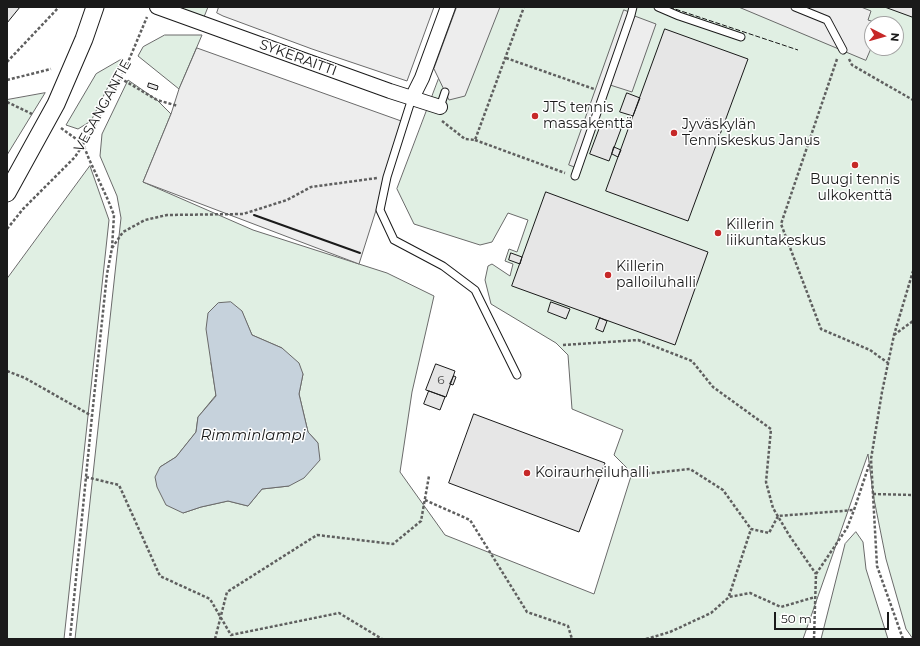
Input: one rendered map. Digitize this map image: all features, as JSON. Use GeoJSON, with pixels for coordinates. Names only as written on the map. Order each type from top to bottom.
{"type":"FeatureCollection","features":[{"type":"Feature","properties":{"kind":"street"},"geometry":{"type":"LineString","coordinates":[[7,193],[56,104],[84,39],[95,7]]}},
{"type":"Feature","properties":{"kind":"street"},"geometry":{"type":"LineString","coordinates":[[412,98],[422,78],[448,7]]}},
{"type":"Feature","properties":{"kind":"street","name":"SYKERAITTI"},"geometry":{"type":"LineString","coordinates":[[153,9],[440,107]]}},
{"type":"Feature","properties":{"kind":"lane"},"geometry":{"type":"LineString","coordinates":[[575,176],[633,7]]}},
{"type":"Feature","properties":{"kind":"lane"},"geometry":{"type":"LineString","coordinates":[[658,7],[679,16],[741,37]]}},
{"type":"Feature","properties":{"kind":"lane"},"geometry":{"type":"LineString","coordinates":[[795,7],[827,20],[842,48]]}},
{"type":"Feature","properties":{"kind":"lane"},"geometry":{"type":"LineString","coordinates":[[440,107],[445,92]]}},
{"type":"Feature","properties":{"kind":"lane"},"geometry":{"type":"LineString","coordinates":[[412,98],[387,177],[380,210],[394,240],[443,266],[475,290],[518,375]]}},
{"type":"Feature","properties":{"kind":"path"},"geometry":{"type":"LineString","coordinates":[[7,62],[59,7]]}},
{"type":"Feature","properties":{"kind":"path","name":"VESANGANTIE"},"geometry":{"type":"LineString","coordinates":[[7,229],[23,209],[74,157],[90,134],[126,67],[153,9]]}},
{"type":"Feature","properties":{"kind":"path"},"geometry":{"type":"LineString","coordinates":[[842,48],[852,65],[913,100]]}},
{"type":"Feature","properties":{"kind":"path"},"geometry":{"type":"LineString","coordinates":[[842,48],[781,224],[821,329],[870,350],[888,363]]}},
{"type":"Feature","properties":{"kind":"path"},"geometry":{"type":"LineString","coordinates":[[506,58],[604,93]]}},
{"type":"Feature","properties":{"kind":"path"},"geometry":{"type":"LineString","coordinates":[[7,80],[51,70]]}},
{"type":"Feature","properties":{"kind":"path"},"geometry":{"type":"LineString","coordinates":[[120,78],[157,100],[178,106]]}},
{"type":"Feature","properties":{"kind":"path"},"geometry":{"type":"LineString","coordinates":[[7,102],[32,114]]}},
{"type":"Feature","properties":{"kind":"path"},"geometry":{"type":"LineString","coordinates":[[60,127],[83,144],[114,215],[112,248],[92,416],[70,639]]}},
{"type":"Feature","properties":{"kind":"path"},"geometry":{"type":"LineString","coordinates":[[475,140],[575,176]]}},
{"type":"Feature","properties":{"kind":"path"},"geometry":{"type":"LineString","coordinates":[[112,248],[123,232],[145,220],[167,215],[243,214],[287,200],[310,187],[387,177]]}},
{"type":"Feature","properties":{"kind":"path"},"geometry":{"type":"LineString","coordinates":[[814,639],[816,574],[847,528],[871,460],[882,392],[894,335],[913,271]]}},
{"type":"Feature","properties":{"kind":"path"},"geometry":{"type":"LineString","coordinates":[[894,335],[913,321]]}},
{"type":"Feature","properties":{"kind":"path"},"geometry":{"type":"LineString","coordinates":[[562,345],[638,340],[692,361],[713,387],[771,429],[766,482],[774,508],[789,535],[816,574]]}},
{"type":"Feature","properties":{"kind":"path"},"geometry":{"type":"LineString","coordinates":[[7,370],[25,378],[92,416]]}},
{"type":"Feature","properties":{"kind":"path"},"geometry":{"type":"LineString","coordinates":[[871,460],[877,566],[903,639]]}},
{"type":"Feature","properties":{"kind":"path"},"geometry":{"type":"LineString","coordinates":[[627,472],[642,474],[690,470],[723,490],[751,529],[769,533],[778,516]]}},
{"type":"Feature","properties":{"kind":"path"},"geometry":{"type":"LineString","coordinates":[[215,639],[227,592],[317,535],[393,544],[421,521],[429,476]]}},
{"type":"Feature","properties":{"kind":"path"},"geometry":{"type":"LineString","coordinates":[[86,477],[119,485],[160,576],[210,599],[231,635],[339,614],[382,639]]}},
{"type":"Feature","properties":{"kind":"path"},"geometry":{"type":"LineString","coordinates":[[873,494],[913,495]]}},
{"type":"Feature","properties":{"kind":"path"},"geometry":{"type":"LineString","coordinates":[[425,500],[470,520],[527,612],[568,626],[572,639]]}},
{"type":"Feature","properties":{"kind":"path"},"geometry":{"type":"LineString","coordinates":[[778,516],[854,510]]}},
{"type":"Feature","properties":{"kind":"path"},"geometry":{"type":"LineString","coordinates":[[646,639],[670,632],[711,613],[729,597],[751,529]]}},
{"type":"Feature","properties":{"kind":"path"},"geometry":{"type":"LineString","coordinates":[[729,597],[750,593],[781,607],[815,597]]}},
{"type":"Feature","properties":{"kind":"green space"},"geometry":{"type":"Polygon","coordinates":[[[178,7],[208,7],[204,17],[178,7]]]}},
{"type":"Feature","properties":{"kind":"green space"},"geometry":{"type":"Polygon","coordinates":[[[466,7],[913,7],[913,639],[906,629],[886,559],[873,494],[868,454],[803,639],[75,639],[121,218],[117,196],[100,156],[102,134],[128,80],[157,100],[171,114],[143,182],[253,230],[387,273],[434,296],[412,392],[400,472],[445,535],[594,594],[632,473],[614,455],[623,430],[572,409],[568,355],[556,343],[491,304],[485,280],[488,266],[492,264],[510,276],[513,264],[505,261],[509,249],[517,252],[528,220],[508,213],[492,242],[480,245],[414,224],[397,189],[466,7]],[[242,312],[211,363],[216,395],[198,417],[196,432],[176,457],[160,467],[183,513],[228,501],[248,506],[262,489],[289,486],[318,443],[308,432],[299,394],[303,374],[282,348],[252,335],[242,312]]]}},
{"type":"Feature","properties":{"kind":"green space"},"geometry":{"type":"Polygon","coordinates":[[[165,35],[202,35],[179,89],[138,56],[143,47],[165,35]]]}},
{"type":"Feature","properties":{"kind":"green space"},"geometry":{"type":"Polygon","coordinates":[[[122,59],[91,121],[78,129],[66,125],[96,74],[122,59]]]}},
{"type":"Feature","properties":{"kind":"green space"},"geometry":{"type":"Polygon","coordinates":[[[45,93],[7,155],[7,100],[45,93]]]}},
{"type":"Feature","properties":{"kind":"green space"},"geometry":{"type":"Polygon","coordinates":[[[90,166],[109,220],[64,639],[7,639],[7,279],[90,166]]]}},
{"type":"Feature","properties":{"kind":"green space"},"geometry":{"type":"Polygon","coordinates":[[[856,532],[863,542],[866,569],[888,639],[821,639],[845,544],[856,532]]]}},
{"type":"Feature","properties":{"kind":"shaded area"},"geometry":{"type":"Polygon","coordinates":[[[219,7],[434,7],[407,81],[312,49],[223,16],[217,13],[219,7]]]}},
{"type":"Feature","properties":{"kind":"shaded area"},"geometry":{"type":"Polygon","coordinates":[[[457,7],[500,7],[465,96],[449,100],[434,69],[457,7]]]}},
{"type":"Feature","properties":{"kind":"shaded area"},"geometry":{"type":"Polygon","coordinates":[[[739,7],[861,7],[871,11],[869,16],[864,16],[864,56],[868,56],[866,60],[739,7]]]}},
{"type":"Feature","properties":{"kind":"shaded area"},"geometry":{"type":"Polygon","coordinates":[[[624,10],[632,13],[632,15],[656,24],[632,92],[607,84],[577,168],[569,165],[624,10]]]}},
{"type":"Feature","properties":{"kind":"shaded area"},"geometry":{"type":"Polygon","coordinates":[[[197,48],[404,122],[359,264],[143,182],[171,114],[179,89],[197,48]]]}},
{"type":"Feature","properties":{"kind":"water","name":"Rimminlampi"},"geometry":{"type":"Polygon","coordinates":[[[231,302],[242,311],[252,335],[282,348],[299,363],[303,374],[299,394],[308,432],[318,443],[320,460],[304,478],[289,486],[262,489],[248,506],[228,501],[183,513],[166,505],[157,487],[155,477],[160,467],[176,457],[196,432],[198,417],[216,396],[206,329],[208,313],[218,303],[231,302]]]}},
{"type":"Feature","properties":{"kind":"building"},"geometry":{"type":"Polygon","coordinates":[[[7,7],[20,7],[7,23],[7,7]]]}},
{"type":"Feature","properties":{"kind":"building"},"geometry":{"type":"Polygon","coordinates":[[[885,7],[913,7],[913,17],[885,7]]]}},
{"type":"Feature","properties":{"kind":"building","name":"Jyväskylän Tenniskeskus Janus"},"geometry":{"type":"Polygon","coordinates":[[[665,29],[748,59],[688,221],[606,191],[665,29]]]}},
{"type":"Feature","properties":{"kind":"building"},"geometry":{"type":"Polygon","coordinates":[[[149,83],[158,86],[157,90],[148,87],[149,83]]]}},
{"type":"Feature","properties":{"kind":"building"},"geometry":{"type":"Polygon","coordinates":[[[627,93],[640,98],[633,116],[620,112],[627,93]]]}},
{"type":"Feature","properties":{"kind":"building"},"geometry":{"type":"Polygon","coordinates":[[[602,122],[621,129],[609,161],[590,154],[602,122]]]}},
{"type":"Feature","properties":{"kind":"building"},"geometry":{"type":"Polygon","coordinates":[[[614,147],[621,150],[618,157],[612,154],[614,147]]]}},
{"type":"Feature","properties":{"kind":"building","name":"Killerin palloiluhalli"},"geometry":{"type":"Polygon","coordinates":[[[546,192],[708,252],[675,345],[512,286],[546,192]]]}},
{"type":"Feature","properties":{"kind":"building"},"geometry":{"type":"Polygon","coordinates":[[[511,253],[522,257],[520,264],[509,260],[511,253]]]}},
{"type":"Feature","properties":{"kind":"building"},"geometry":{"type":"Polygon","coordinates":[[[551,302],[570,309],[566,319],[548,312],[551,302]]]}},
{"type":"Feature","properties":{"kind":"building"},"geometry":{"type":"Polygon","coordinates":[[[600,318],[607,321],[603,332],[596,329],[600,318]]]}},
{"type":"Feature","properties":{"kind":"building"},"geometry":{"type":"Polygon","coordinates":[[[436,364],[455,371],[446,397],[426,390],[436,364]]]}},
{"type":"Feature","properties":{"kind":"building"},"geometry":{"type":"Polygon","coordinates":[[[454,376],[456,377],[453,385],[450,384],[454,376]]]}},
{"type":"Feature","properties":{"kind":"building"},"geometry":{"type":"Polygon","coordinates":[[[429,391],[445,397],[440,410],[424,404],[429,391]]]}},
{"type":"Feature","properties":{"kind":"building","name":"Koiraurheiluhalli"},"geometry":{"type":"Polygon","coordinates":[[[474,414],[605,463],[579,532],[449,483],[474,414]]]}},
{"type":"Feature","properties":{"kind":"fence"},"geometry":{"type":"LineString","coordinates":[[669,7],[798,50]]}},
{"type":"Feature","properties":{"kind":"wall"},"geometry":{"type":"LineString","coordinates":[[254,215],[360,253]]}},
{"type":"Feature","properties":{"kind":"place","name":"JTS tennis massakenttä"},"geometry":{"type":"Point","coordinates":[535,116]}},
{"type":"Feature","properties":{"kind":"place","name":"Jyväskylän Tenniskeskus Janus"},"geometry":{"type":"Point","coordinates":[674,133]}},
{"type":"Feature","properties":{"kind":"place","name":"Buugi tennis ulkokenttä"},"geometry":{"type":"Point","coordinates":[855,165]}},
{"type":"Feature","properties":{"kind":"place","name":"Killerin liikuntakeskus"},"geometry":{"type":"Point","coordinates":[718,233]}},
{"type":"Feature","properties":{"kind":"place","name":"Killerin palloiluhalli"},"geometry":{"type":"Point","coordinates":[608,275]}},
{"type":"Feature","properties":{"kind":"place","name":"Koiraurheiluhalli"},"geometry":{"type":"Point","coordinates":[527,473]}}]}
